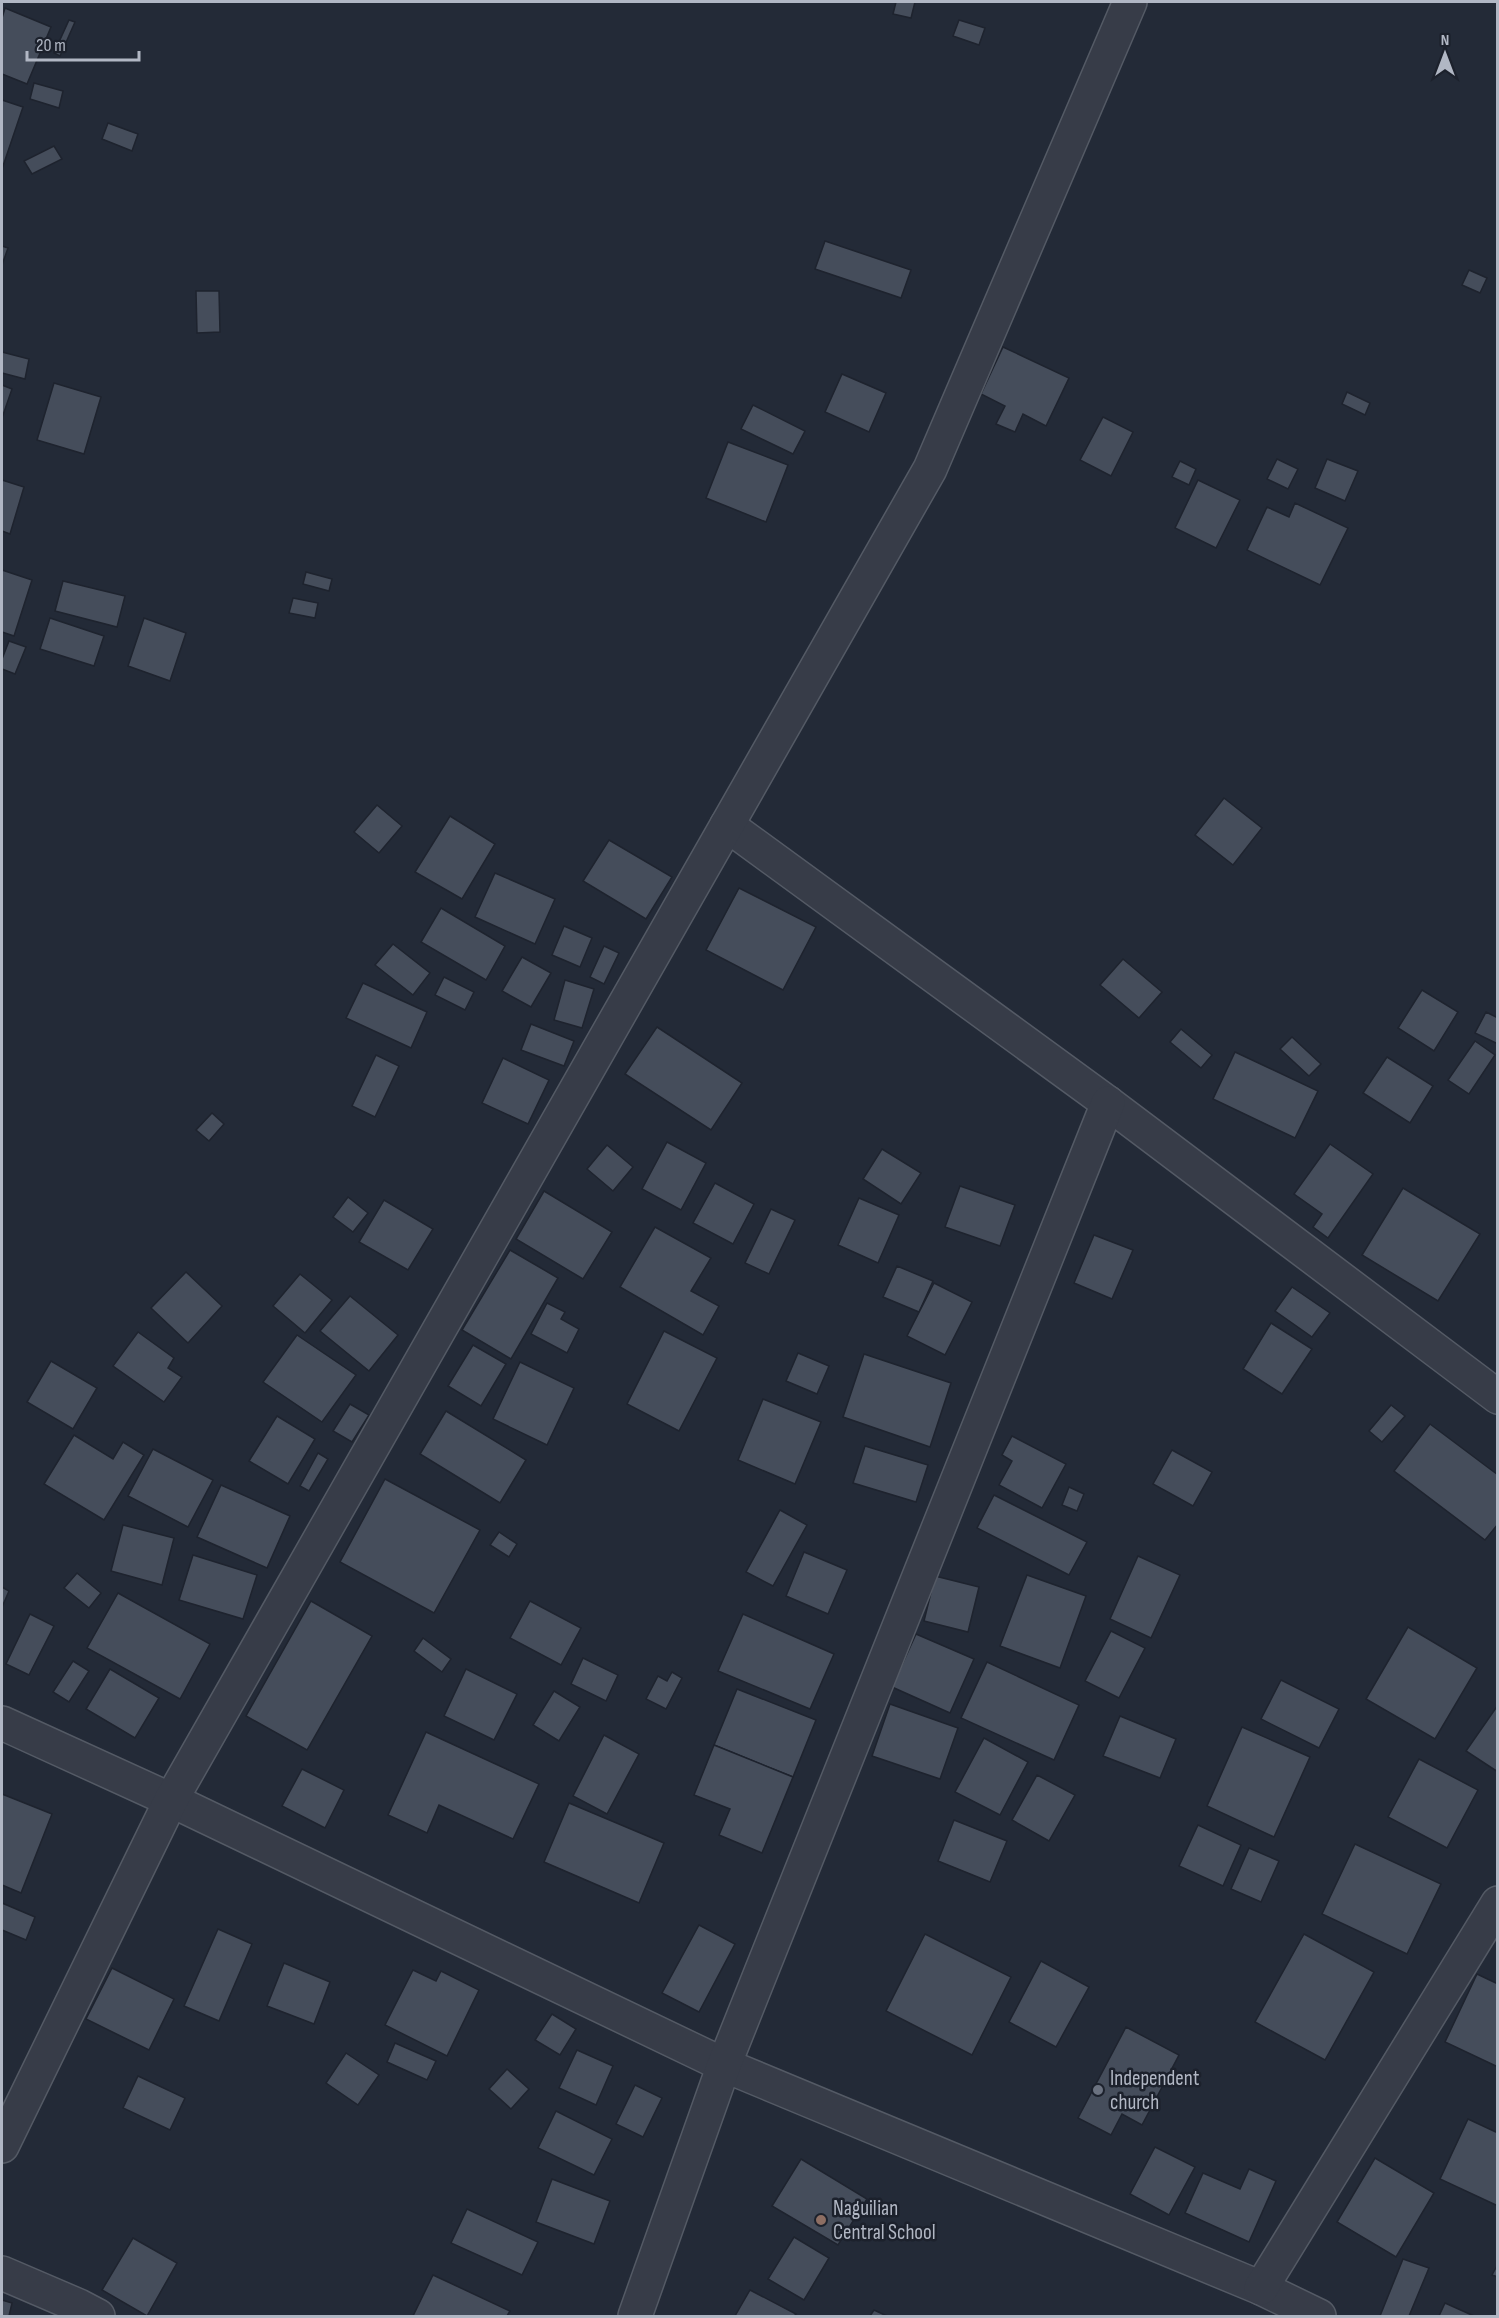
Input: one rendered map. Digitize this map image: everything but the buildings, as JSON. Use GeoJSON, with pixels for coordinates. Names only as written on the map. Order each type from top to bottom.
{"type":"FeatureCollection","features":[{"type":"Feature","properties":{"kind":"street"},"geometry":{"type":"LineString","coordinates":[[2,2146],[171,1800],[930,469],[1130,2]]}},
{"type":"Feature","properties":{"kind":"street"},"geometry":{"type":"LineString","coordinates":[[727,825],[1108,1103],[1497,1397]]}},
{"type":"Feature","properties":{"kind":"street"},"geometry":{"type":"LineString","coordinates":[[635,2316],[724,2065],[1108,1103]]}},
{"type":"Feature","properties":{"kind":"street"},"geometry":{"type":"LineString","coordinates":[[2,1723],[171,1800],[724,2065],[1261,2288],[1319,2316]]}},
{"type":"Feature","properties":{"kind":"street"},"geometry":{"type":"LineString","coordinates":[[1261,2288],[1497,1903]]}},
{"type":"Feature","properties":{"kind":"street"},"geometry":{"type":"LineString","coordinates":[[2,2273],[98,2316]]}},
{"type":"Feature","properties":{"kind":"place","name":"Independent church"},"geometry":{"type":"Point","coordinates":[1098,2090]}},
{"type":"Feature","properties":{"kind":"place","name":"Naguilian Central School"},"geometry":{"type":"Point","coordinates":[821,2220]}}]}
